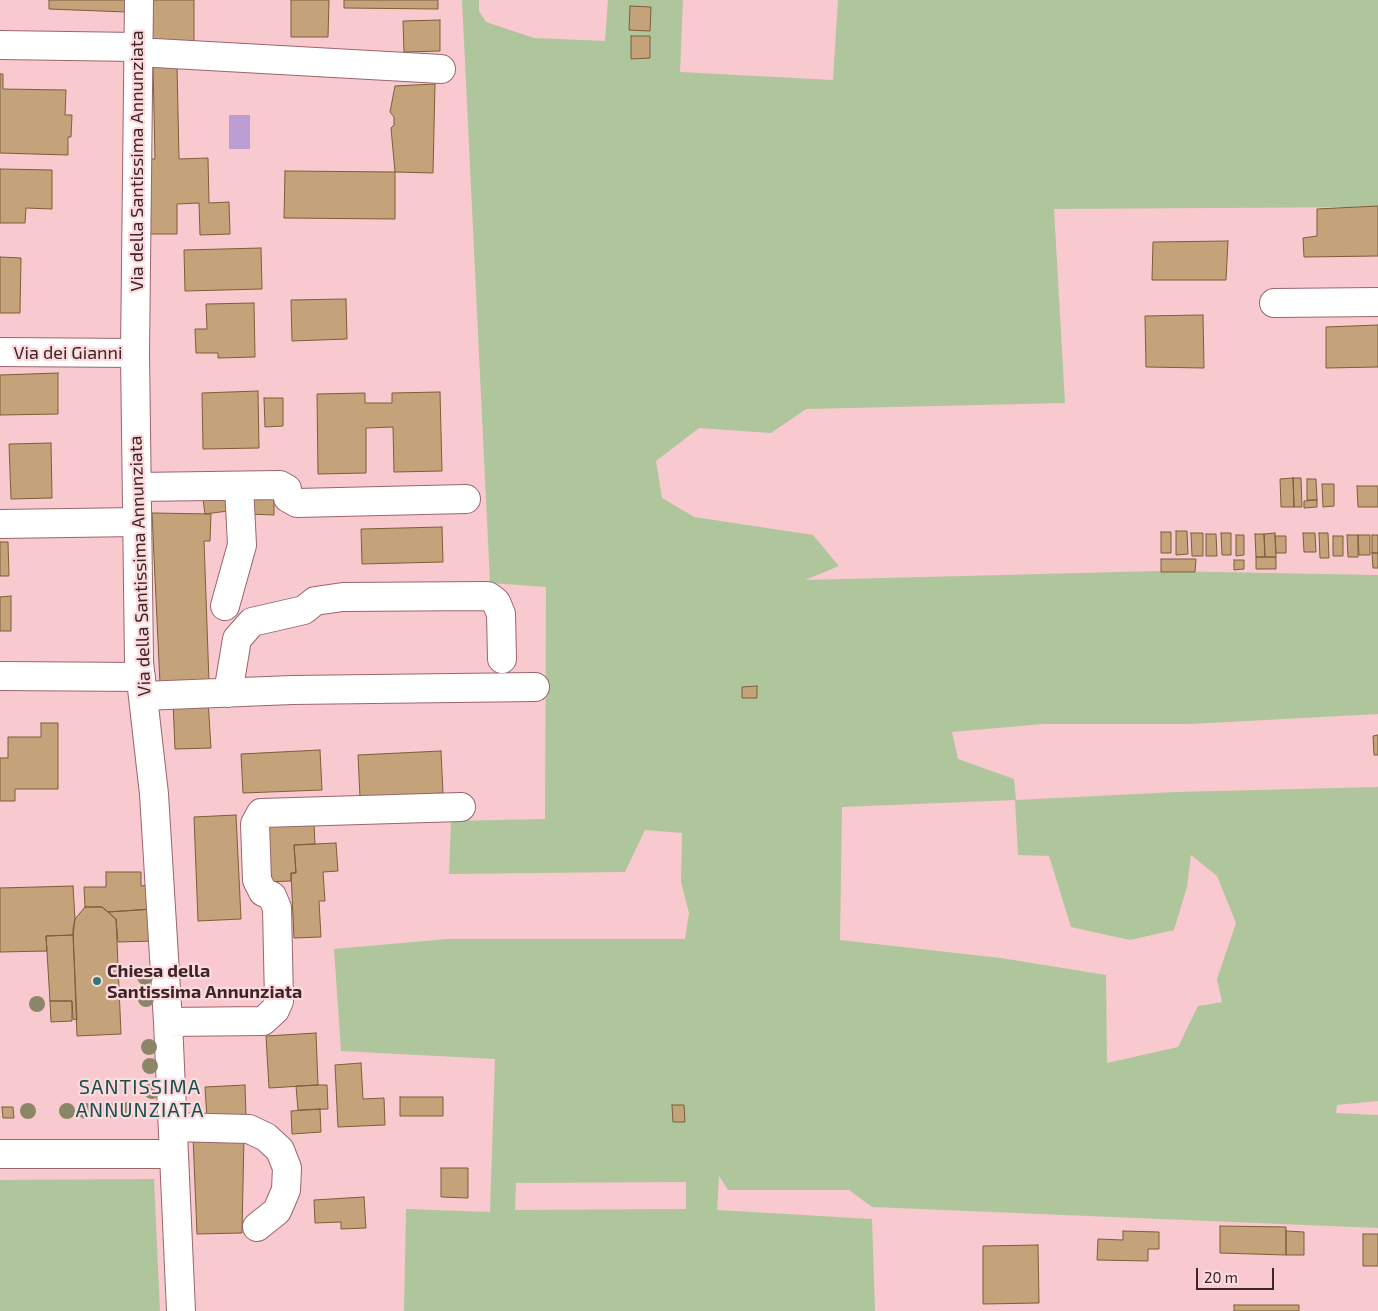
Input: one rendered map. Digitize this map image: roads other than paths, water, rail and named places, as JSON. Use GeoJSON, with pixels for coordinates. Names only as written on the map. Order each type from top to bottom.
{"type":"FeatureCollection","features":[{"type":"Feature","properties":{"kind":"street","name":"Via della Santissima Annunziata"},"geometry":{"type":"LineString","coordinates":[[139,0],[136,50],[135,353],[137,522],[142,687],[154,794],[168,1022],[181,1311]]}},
{"type":"Feature","properties":{"kind":"street"},"geometry":{"type":"LineString","coordinates":[[0,45],[136,50],[441,69]]}},
{"type":"Feature","properties":{"kind":"street"},"geometry":{"type":"LineString","coordinates":[[1274,303],[1378,302]]}},
{"type":"Feature","properties":{"kind":"street","name":"Via dei Gianni"},"geometry":{"type":"LineString","coordinates":[[0,352],[135,353]]}},
{"type":"Feature","properties":{"kind":"street"},"geometry":{"type":"LineString","coordinates":[[225,606],[242,545],[239,486]]}},
{"type":"Feature","properties":{"kind":"street"},"geometry":{"type":"LineString","coordinates":[[137,487],[280,486],[286,489],[288,498],[297,504],[466,499]]}},
{"type":"Feature","properties":{"kind":"street"},"geometry":{"type":"LineString","coordinates":[[0,524],[137,522]]}},
{"type":"Feature","properties":{"kind":"street"},"geometry":{"type":"LineString","coordinates":[[228,693],[237,639],[252,622],[304,610],[315,601],[343,598],[488,596],[496,602],[501,614],[502,658]]}},
{"type":"Feature","properties":{"kind":"street"},"geometry":{"type":"LineString","coordinates":[[0,676],[228,693],[535,687]]}},
{"type":"Feature","properties":{"kind":"street"},"geometry":{"type":"LineString","coordinates":[[168,1022],[263,1021],[275,1010],[279,1000],[277,908],[272,896],[263,892],[256,880],[254,824],[261,814],[460,807]]}},
{"type":"Feature","properties":{"kind":"street"},"geometry":{"type":"LineString","coordinates":[[173,1128],[249,1129],[266,1136],[280,1150],[287,1168],[286,1190],[276,1211],[256,1227]]}},
{"type":"Feature","properties":{"kind":"street"},"geometry":{"type":"LineString","coordinates":[[0,1154],[174,1154]]}},
{"type":"Feature","properties":{"kind":"place","name":"Chiesa della Santissima Annunziata"},"geometry":{"type":"Point","coordinates":[97,981]}},
{"type":"Feature","properties":{"kind":"district","name":"SANTISSIMA ANNUNZIATA"},"geometry":{"type":"Point","coordinates":[140,1098]}}]}
